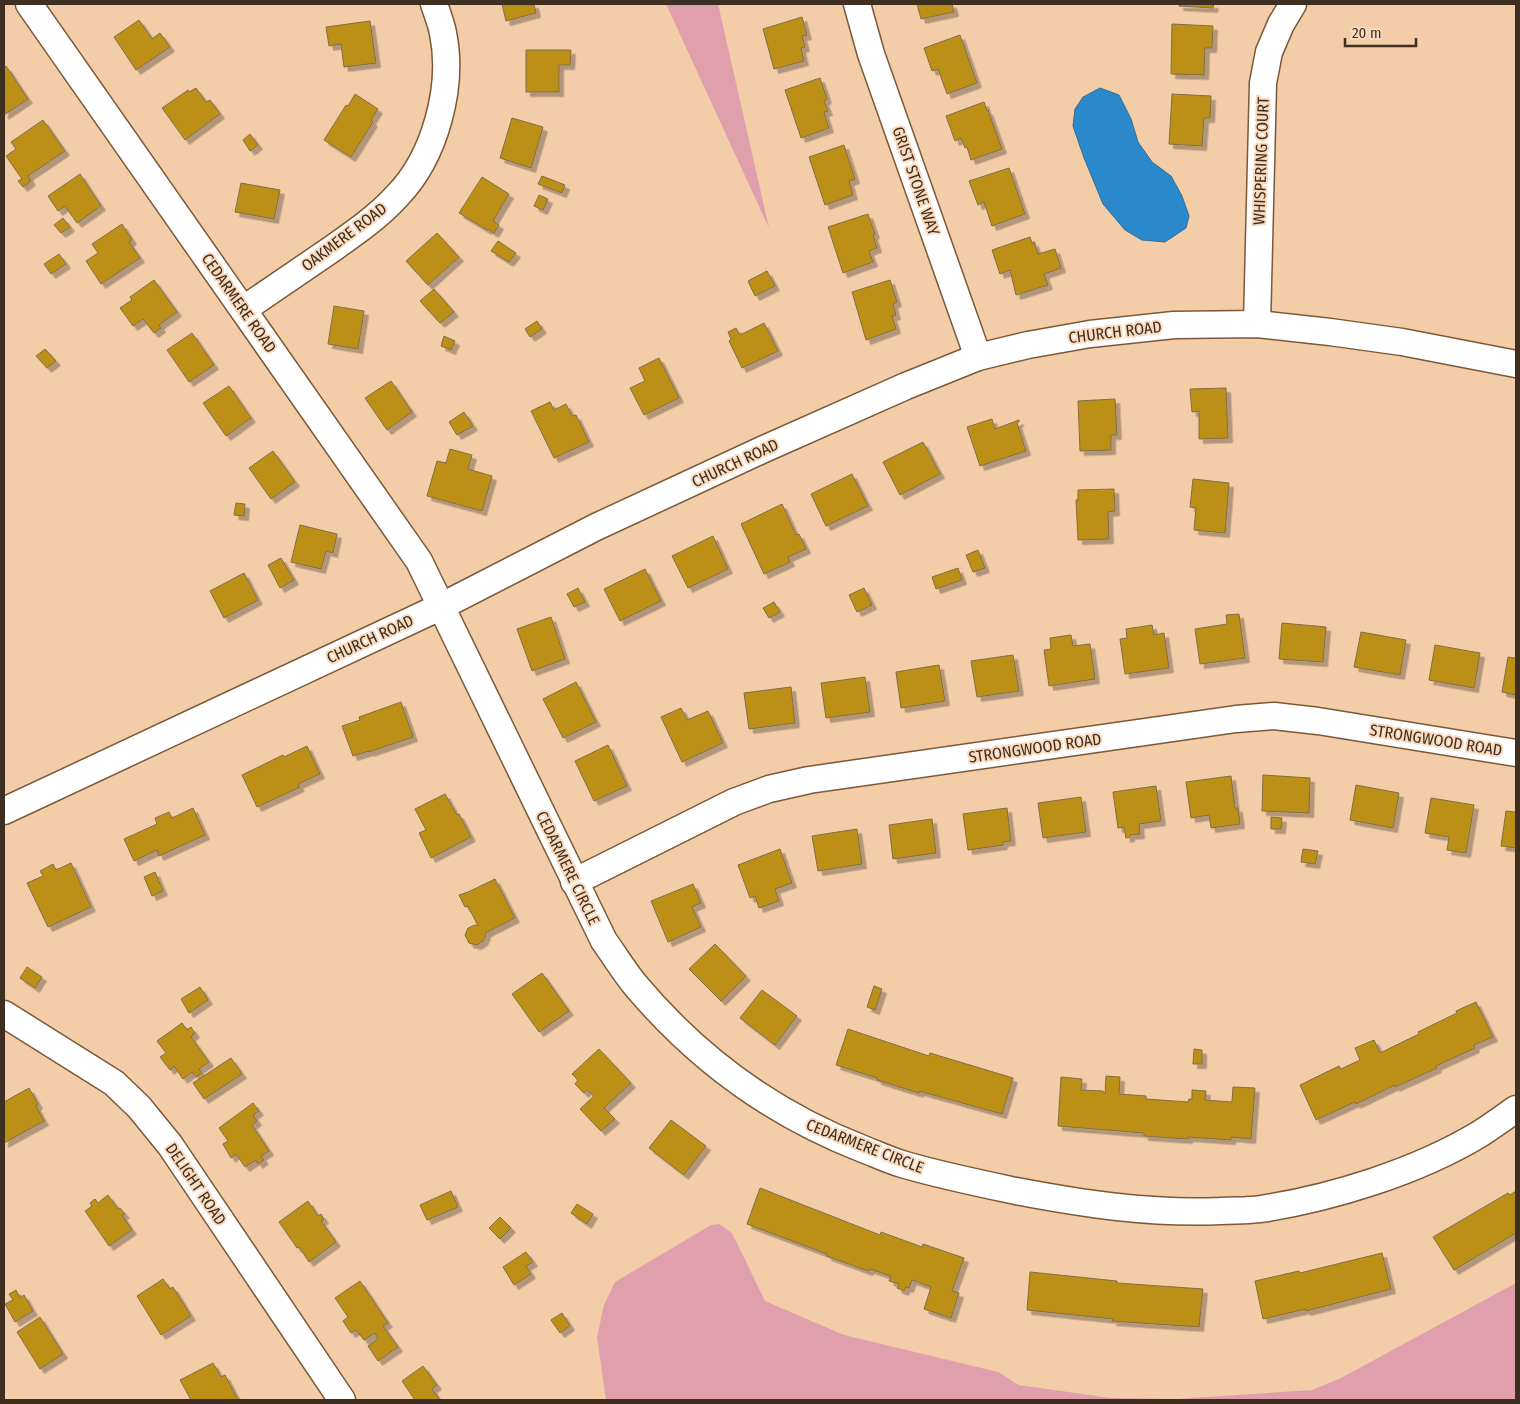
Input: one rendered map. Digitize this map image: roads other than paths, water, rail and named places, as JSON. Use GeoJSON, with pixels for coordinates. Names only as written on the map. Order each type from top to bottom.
{"type":"FeatureCollection","features":[{"type":"Feature","properties":{"kind":"street","name":"CEDARMERE ROAD"},"geometry":{"type":"LineString","coordinates":[[30,4],[419,561],[440,607]]}},
{"type":"Feature","properties":{"kind":"street","name":"OAKMERE ROAD"},"geometry":{"type":"LineString","coordinates":[[244,309],[372,220],[398,196],[413,177],[427,151],[437,125],[444,93],[445,61],[443,33],[434,4]]}},
{"type":"Feature","properties":{"kind":"street","name":"GRIST STONE WAY"},"geometry":{"type":"LineString","coordinates":[[857,4],[871,54],[978,357]]}},
{"type":"Feature","properties":{"kind":"street","name":"WHISPERING COURT"},"geometry":{"type":"LineString","coordinates":[[1257,324],[1263,83],[1269,52],[1281,24],[1293,4]]}},
{"type":"Feature","properties":{"kind":"street","name":"CHURCH ROAD"},"geometry":{"type":"LineString","coordinates":[[4,811],[440,607],[596,527],[764,448],[978,357],[1028,345],[1090,334],[1174,325],[1257,324],[1402,342],[1516,364]]}},
{"type":"Feature","properties":{"kind":"street","name":"CEDARMERE CIRCLE"},"geometry":{"type":"LineString","coordinates":[[440,607],[604,941],[635,985],[664,1017],[699,1050],[740,1083],[794,1118],[845,1142],[899,1163],[961,1179],[1076,1203],[1134,1210],[1200,1212],[1259,1209],[1320,1197],[1372,1181],[1420,1163],[1477,1135],[1516,1109]]}},
{"type":"Feature","properties":{"kind":"street","name":"STRONGWOOD ROAD"},"geometry":{"type":"LineString","coordinates":[[574,882],[734,802],[769,789],[809,780],[1236,719],[1274,716],[1318,721],[1516,754]]}},
{"type":"Feature","properties":{"kind":"street","name":"DELIGHT ROAD"},"geometry":{"type":"LineString","coordinates":[[4,1014],[114,1082],[139,1107],[170,1145],[342,1400]]}},
{"type":"Feature","properties":{"kind":"water"},"geometry":{"type":"Polygon","coordinates":[[[1100,88],[1119,95],[1131,119],[1138,142],[1152,162],[1171,176],[1182,196],[1189,216],[1186,228],[1165,242],[1142,240],[1125,230],[1103,204],[1073,126],[1075,109],[1083,97],[1100,88]]]}}]}
